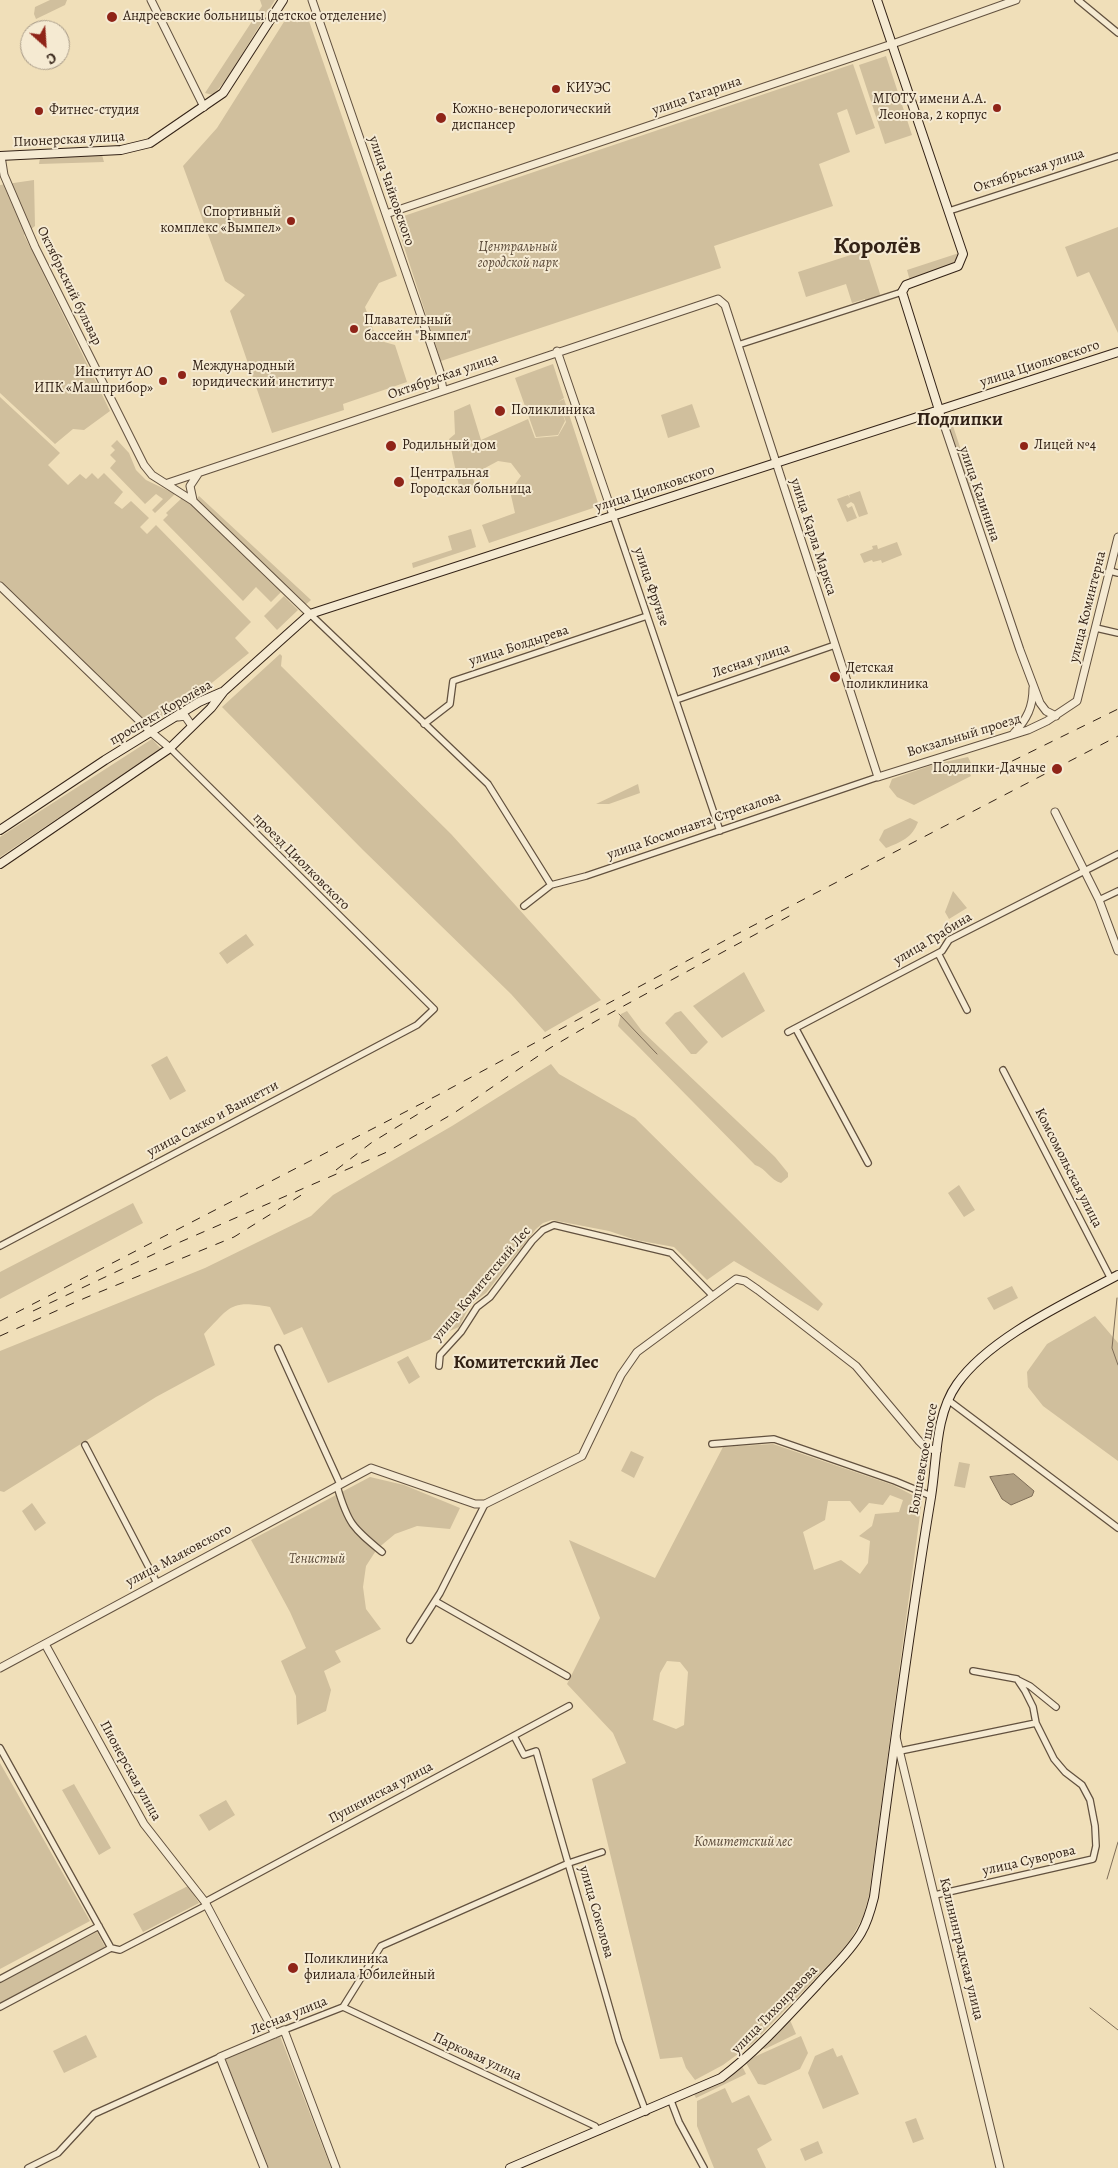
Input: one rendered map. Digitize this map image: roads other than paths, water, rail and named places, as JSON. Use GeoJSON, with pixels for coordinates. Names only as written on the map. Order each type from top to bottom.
{"type":"FeatureCollection","features":[{"type":"Feature","properties":{"kind":"main road","name":"Пионерская улица"},"geometry":{"type":"LineString","coordinates":[[1,156],[138,148],[150,143],[223,93],[283,0]]}},
{"type":"Feature","properties":{"kind":"main road"},"geometry":{"type":"LineString","coordinates":[[877,0],[963,254],[962,261],[958,266],[904,288]]}},
{"type":"Feature","properties":{"kind":"main road","name":"улица Калинина"},"geometry":{"type":"LineString","coordinates":[[904,288],[939,410]]}},
{"type":"Feature","properties":{"kind":"main road","name":"улица Циолковского"},"geometry":{"type":"LineString","coordinates":[[225,690],[310,614],[1118,352]]}},
{"type":"Feature","properties":{"kind":"main road","name":"проспект Королёва"},"geometry":{"type":"LineString","coordinates":[[0,830],[102,761],[178,717],[199,702],[225,690]]}},
{"type":"Feature","properties":{"kind":"main road","name":"проспект Королёва"},"geometry":{"type":"LineString","coordinates":[[0,864],[170,748],[225,690]]}},
{"type":"Feature","properties":{"kind":"main road","name":"Болшевское шоссе"},"geometry":{"type":"LineString","coordinates":[[896,1736],[937,1450],[948,1400],[965,1374],[986,1353],[1011,1335],[1114,1277]]}},
{"type":"Feature","properties":{"kind":"main road","name":"улица Тихонравова"},"geometry":{"type":"LineString","coordinates":[[510,2168],[646,2112],[721,2078],[743,2061],[847,1953],[861,1933],[869,1916],[874,1896],[896,1736]]}},
{"type":"Feature","properties":{"kind":"street"},"geometry":{"type":"LineString","coordinates":[[152,0],[204,107]]}},
{"type":"Feature","properties":{"kind":"street","name":"улица Чайковского"},"geometry":{"type":"LineString","coordinates":[[312,0],[440,372],[443,390]]}},
{"type":"Feature","properties":{"kind":"street","name":"улица Гагарина"},"geometry":{"type":"LineString","coordinates":[[386,214],[892,44],[1016,0]]}},
{"type":"Feature","properties":{"kind":"street"},"geometry":{"type":"LineString","coordinates":[[1078,0],[1118,33]]}},
{"type":"Feature","properties":{"kind":"street","name":"Октябрьский бульвар"},"geometry":{"type":"LineString","coordinates":[[1,156],[4,175],[35,247],[144,465],[152,475],[168,483],[193,501],[310,614]]}},
{"type":"Feature","properties":{"kind":"street","name":"Октябрьская улица"},"geometry":{"type":"LineString","coordinates":[[949,211],[1118,156]]}},
{"type":"Feature","properties":{"kind":"street"},"geometry":{"type":"LineString","coordinates":[[738,345],[904,288]]}},
{"type":"Feature","properties":{"kind":"street","name":"Октябрьская улица"},"geometry":{"type":"LineString","coordinates":[[168,483],[718,299],[725,305]]}},
{"type":"Feature","properties":{"kind":"street","name":"улица Карла Маркса"},"geometry":{"type":"LineString","coordinates":[[725,305],[878,777]]}},
{"type":"Feature","properties":{"kind":"street","name":"улица Фрунзе"},"geometry":{"type":"LineString","coordinates":[[558,351],[720,831]]}},
{"type":"Feature","properties":{"kind":"street","name":"улица Калинина"},"geometry":{"type":"LineString","coordinates":[[939,410],[976,525],[1040,703],[1046,711],[1056,716]]}},
{"type":"Feature","properties":{"kind":"street"},"geometry":{"type":"LineString","coordinates":[[193,501],[190,490],[192,481],[202,472]]}},
{"type":"Feature","properties":{"kind":"street","name":"улица Коминтерна"},"geometry":{"type":"LineString","coordinates":[[1056,716],[1076,701],[1083,683],[1118,537]]}},
{"type":"Feature","properties":{"kind":"street"},"geometry":{"type":"LineString","coordinates":[[1110,571],[1118,573]]}},
{"type":"Feature","properties":{"kind":"street"},"geometry":{"type":"LineString","coordinates":[[0,586],[151,732]]}},
{"type":"Feature","properties":{"kind":"street"},"geometry":{"type":"LineString","coordinates":[[310,614],[493,790],[551,884]]}},
{"type":"Feature","properties":{"kind":"street","name":"улица Болдырева"},"geometry":{"type":"LineString","coordinates":[[424,724],[450,704],[453,681],[647,616]]}},
{"type":"Feature","properties":{"kind":"street"},"geometry":{"type":"LineString","coordinates":[[1096,628],[1118,633]]}},
{"type":"Feature","properties":{"kind":"street","name":"Лесная улица"},"geometry":{"type":"LineString","coordinates":[[676,700],[835,645]]}},
{"type":"Feature","properties":{"kind":"street"},"geometry":{"type":"LineString","coordinates":[[1014,733],[1025,721],[1033,703],[1033,680]]}},
{"type":"Feature","properties":{"kind":"street"},"geometry":{"type":"LineString","coordinates":[[178,717],[185,716],[192,726]]}},
{"type":"Feature","properties":{"kind":"street","name":"Вокзальный проезд"},"geometry":{"type":"LineString","coordinates":[[878,777],[1028,730],[1056,716]]}},
{"type":"Feature","properties":{"kind":"street"},"geometry":{"type":"LineString","coordinates":[[1025,721],[1028,730]]}},
{"type":"Feature","properties":{"kind":"street","name":"проезд Циолковского"},"geometry":{"type":"LineString","coordinates":[[151,732],[170,748],[434,1009]]}},
{"type":"Feature","properties":{"kind":"street","name":"улица Космонавта Стрекалова"},"geometry":{"type":"LineString","coordinates":[[524,906],[551,884],[586,876],[878,777]]}},
{"type":"Feature","properties":{"kind":"street"},"geometry":{"type":"LineString","coordinates":[[1055,812],[1099,900],[1118,951]]}},
{"type":"Feature","properties":{"kind":"street","name":"улица Грабина"},"geometry":{"type":"LineString","coordinates":[[788,1032],[938,953],[949,940],[1118,854]]}},
{"type":"Feature","properties":{"kind":"street"},"geometry":{"type":"LineString","coordinates":[[1099,900],[1118,891]]}},
{"type":"Feature","properties":{"kind":"street"},"geometry":{"type":"LineString","coordinates":[[938,953],[967,1010]]}},
{"type":"Feature","properties":{"kind":"street","name":"улица Сакко и Ванцетти"},"geometry":{"type":"LineString","coordinates":[[0,1246],[417,1025],[434,1009]]}},
{"type":"Feature","properties":{"kind":"street"},"geometry":{"type":"LineString","coordinates":[[796,1029],[868,1163]]}},
{"type":"Feature","properties":{"kind":"street","name":"Комсомольская улица"},"geometry":{"type":"LineString","coordinates":[[1004,1070],[1114,1277]]}},
{"type":"Feature","properties":{"kind":"street","name":"улица Комитетский Лес"},"geometry":{"type":"LineString","coordinates":[[439,1366],[440,1355],[461,1332],[477,1307],[490,1297],[543,1230],[554,1225],[671,1253],[712,1296]]}},
{"type":"Feature","properties":{"kind":"street"},"geometry":{"type":"LineString","coordinates":[[410,1640],[436,1601],[484,1504],[582,1456],[629,1361],[666,1328],[733,1280],[745,1281],[856,1366],[919,1441],[925,1446],[937,1450]]}},
{"type":"Feature","properties":{"kind":"street"},"geometry":{"type":"LineString","coordinates":[[278,1348],[339,1485],[344,1510],[354,1529],[382,1552]]}},
{"type":"Feature","properties":{"kind":"street"},"geometry":{"type":"LineString","coordinates":[[948,1400],[1118,1528]]}},
{"type":"Feature","properties":{"kind":"street"},"geometry":{"type":"LineString","coordinates":[[712,1444],[774,1439],[895,1481],[931,1496]]}},
{"type":"Feature","properties":{"kind":"street"},"geometry":{"type":"LineString","coordinates":[[85,1445],[157,1583]]}},
{"type":"Feature","properties":{"kind":"street","name":"улица Маяковского"},"geometry":{"type":"LineString","coordinates":[[0,1668],[371,1468],[374,1467],[475,1504],[484,1504]]}},
{"type":"Feature","properties":{"kind":"street"},"geometry":{"type":"LineString","coordinates":[[436,1601],[567,1676]]}},
{"type":"Feature","properties":{"kind":"street","name":"Пионерская улица"},"geometry":{"type":"LineString","coordinates":[[45,1644],[144,1824],[206,1904],[275,2034]]}},
{"type":"Feature","properties":{"kind":"street"},"geometry":{"type":"LineString","coordinates":[[973,1671],[1017,1679],[1030,1686],[1056,1707]]}},
{"type":"Feature","properties":{"kind":"street"},"geometry":{"type":"LineString","coordinates":[[900,1751],[1036,1723],[1033,1707],[1026,1691],[1017,1679]]}},
{"type":"Feature","properties":{"kind":"street","name":"Пушкинская улица"},"geometry":{"type":"LineString","coordinates":[[0,2007],[111,1948],[120,1950],[569,1706]]}},
{"type":"Feature","properties":{"kind":"street","name":"улица Суворова"},"geometry":{"type":"LineString","coordinates":[[935,1895],[1092,1859],[1096,1846],[1095,1826],[1090,1800],[1082,1785],[1065,1772],[1054,1759],[1036,1723]]}},
{"type":"Feature","properties":{"kind":"street","name":"улица Соколова"},"geometry":{"type":"LineString","coordinates":[[514,1736],[524,1755],[536,1751],[619,2041],[646,2112]]}},
{"type":"Feature","properties":{"kind":"street","name":"Калининградская улица"},"geometry":{"type":"LineString","coordinates":[[896,1736],[1000,2168]]}},
{"type":"Feature","properties":{"kind":"street"},"geometry":{"type":"LineString","coordinates":[[0,1748],[111,1948]]}},
{"type":"Feature","properties":{"kind":"street"},"geometry":{"type":"LineString","coordinates":[[890,1775],[897,1767],[905,1771]]}},
{"type":"Feature","properties":{"kind":"street","name":"Лесная улица"},"geometry":{"type":"LineString","coordinates":[[28,2168],[58,2153],[94,2114],[284,2030],[343,2008],[381,1946],[569,1862],[602,1852]]}},
{"type":"Feature","properties":{"kind":"street"},"geometry":{"type":"LineString","coordinates":[[0,1979],[99,1926]]}},
{"type":"Feature","properties":{"kind":"street","name":"Парковая улица"},"geometry":{"type":"LineString","coordinates":[[343,2008],[566,2112],[595,2126],[599,2131]]}},
{"type":"Feature","properties":{"kind":"street"},"geometry":{"type":"LineString","coordinates":[[284,2030],[336,2168]]}},
{"type":"Feature","properties":{"kind":"street"},"geometry":{"type":"LineString","coordinates":[[220,2058],[264,2168]]}},
{"type":"Feature","properties":{"kind":"street"},"geometry":{"type":"LineString","coordinates":[[671,2101],[679,2122],[704,2168]]}},
{"type":"Feature","properties":{"kind":"waterway"},"geometry":{"type":"LineString","coordinates":[[619,1014],[657,1054]]}},
{"type":"Feature","properties":{"kind":"waterway"},"geometry":{"type":"LineString","coordinates":[[1117,1298],[1112,1348],[1118,1365]]}},
{"type":"Feature","properties":{"kind":"waterway"},"geometry":{"type":"LineString","coordinates":[[1107,1879],[1118,1842]]}},
{"type":"Feature","properties":{"kind":"waterway"},"geometry":{"type":"LineString","coordinates":[[1090,2008],[1118,2030]]}},
{"type":"Feature","properties":{"kind":"railway"},"geometry":{"type":"LineString","coordinates":[[996,769],[1118,709]]}},
{"type":"Feature","properties":{"kind":"railway"},"geometry":{"type":"LineString","coordinates":[[0,1321],[438,1095],[735,935],[1118,736]]}},
{"type":"Feature","properties":{"kind":"railway"},"geometry":{"type":"LineString","coordinates":[[33,1311],[171,1246],[387,1152],[454,1113],[550,1048],[596,1021],[791,915]]}},
{"type":"Feature","properties":{"kind":"railway"},"geometry":{"type":"LineString","coordinates":[[336,1170],[371,1143],[431,1106]]}},
{"type":"Feature","properties":{"kind":"railway"},"geometry":{"type":"LineString","coordinates":[[0,1336],[85,1298],[234,1237],[303,1194]]}},
{"type":"Feature","properties":{"kind":"place","name":"Андреевские больницы (детское отделение)"},"geometry":{"type":"Point","coordinates":[112,17]}},
{"type":"Feature","properties":{"kind":"place","name":"КИУЭС"},"geometry":{"type":"Point","coordinates":[556,89]}},
{"type":"Feature","properties":{"kind":"place","name":"МГОТУ имени А.А. Леонова, 2 корпус"},"geometry":{"type":"Point","coordinates":[997,108]}},
{"type":"Feature","properties":{"kind":"place","name":"Фитнес-студия"},"geometry":{"type":"Point","coordinates":[39,111]}},
{"type":"Feature","properties":{"kind":"place","name":"Кожно-венерологический диспансер"},"geometry":{"type":"Point","coordinates":[441,118]}},
{"type":"Feature","properties":{"kind":"place","name":"Спортивный комплекс «Вымпел»"},"geometry":{"type":"Point","coordinates":[291,221]}},
{"type":"Feature","properties":{"kind":"place","name":"Плавательный бассейн \"Вымпел\""},"geometry":{"type":"Point","coordinates":[354,329]}},
{"type":"Feature","properties":{"kind":"place","name":"Международный юридический институт"},"geometry":{"type":"Point","coordinates":[182,375]}},
{"type":"Feature","properties":{"kind":"place","name":"Институт АО ИПК «Машприбор»"},"geometry":{"type":"Point","coordinates":[163,381]}},
{"type":"Feature","properties":{"kind":"place","name":"Поликлиника"},"geometry":{"type":"Point","coordinates":[500,411]}},
{"type":"Feature","properties":{"kind":"place","name":"Родильный дом"},"geometry":{"type":"Point","coordinates":[391,446]}},
{"type":"Feature","properties":{"kind":"place","name":"Лицей №4"},"geometry":{"type":"Point","coordinates":[1024,446]}},
{"type":"Feature","properties":{"kind":"place","name":"Центральная Городская больница"},"geometry":{"type":"Point","coordinates":[399,482]}},
{"type":"Feature","properties":{"kind":"place","name":"Детская поликлиника"},"geometry":{"type":"Point","coordinates":[835,677]}},
{"type":"Feature","properties":{"kind":"place","name":"Подлипки-Дачные"},"geometry":{"type":"Point","coordinates":[1057,769]}},
{"type":"Feature","properties":{"kind":"place","name":"Поликлиника филиала Юбилейный"},"geometry":{"type":"Point","coordinates":[293,1968]}},
{"type":"Feature","properties":{"kind":"district","name":"Королёв"},"geometry":{"type":"Point","coordinates":[877,247]}},
{"type":"Feature","properties":{"kind":"district","name":"Подлипки"},"geometry":{"type":"Point","coordinates":[960,420]}},
{"type":"Feature","properties":{"kind":"district","name":"Комитетский Лес"},"geometry":{"type":"Point","coordinates":[526,1363]}},
{"type":"Feature","properties":{"kind":"park label","name":"Центральный городской парк"},"geometry":{"type":"Point","coordinates":[518,256]}},
{"type":"Feature","properties":{"kind":"park label","name":"Тенистый"},"geometry":{"type":"Point","coordinates":[317,1560]}},
{"type":"Feature","properties":{"kind":"park label","name":"Комитетский лес"},"geometry":{"type":"Point","coordinates":[743,1843]}}]}
